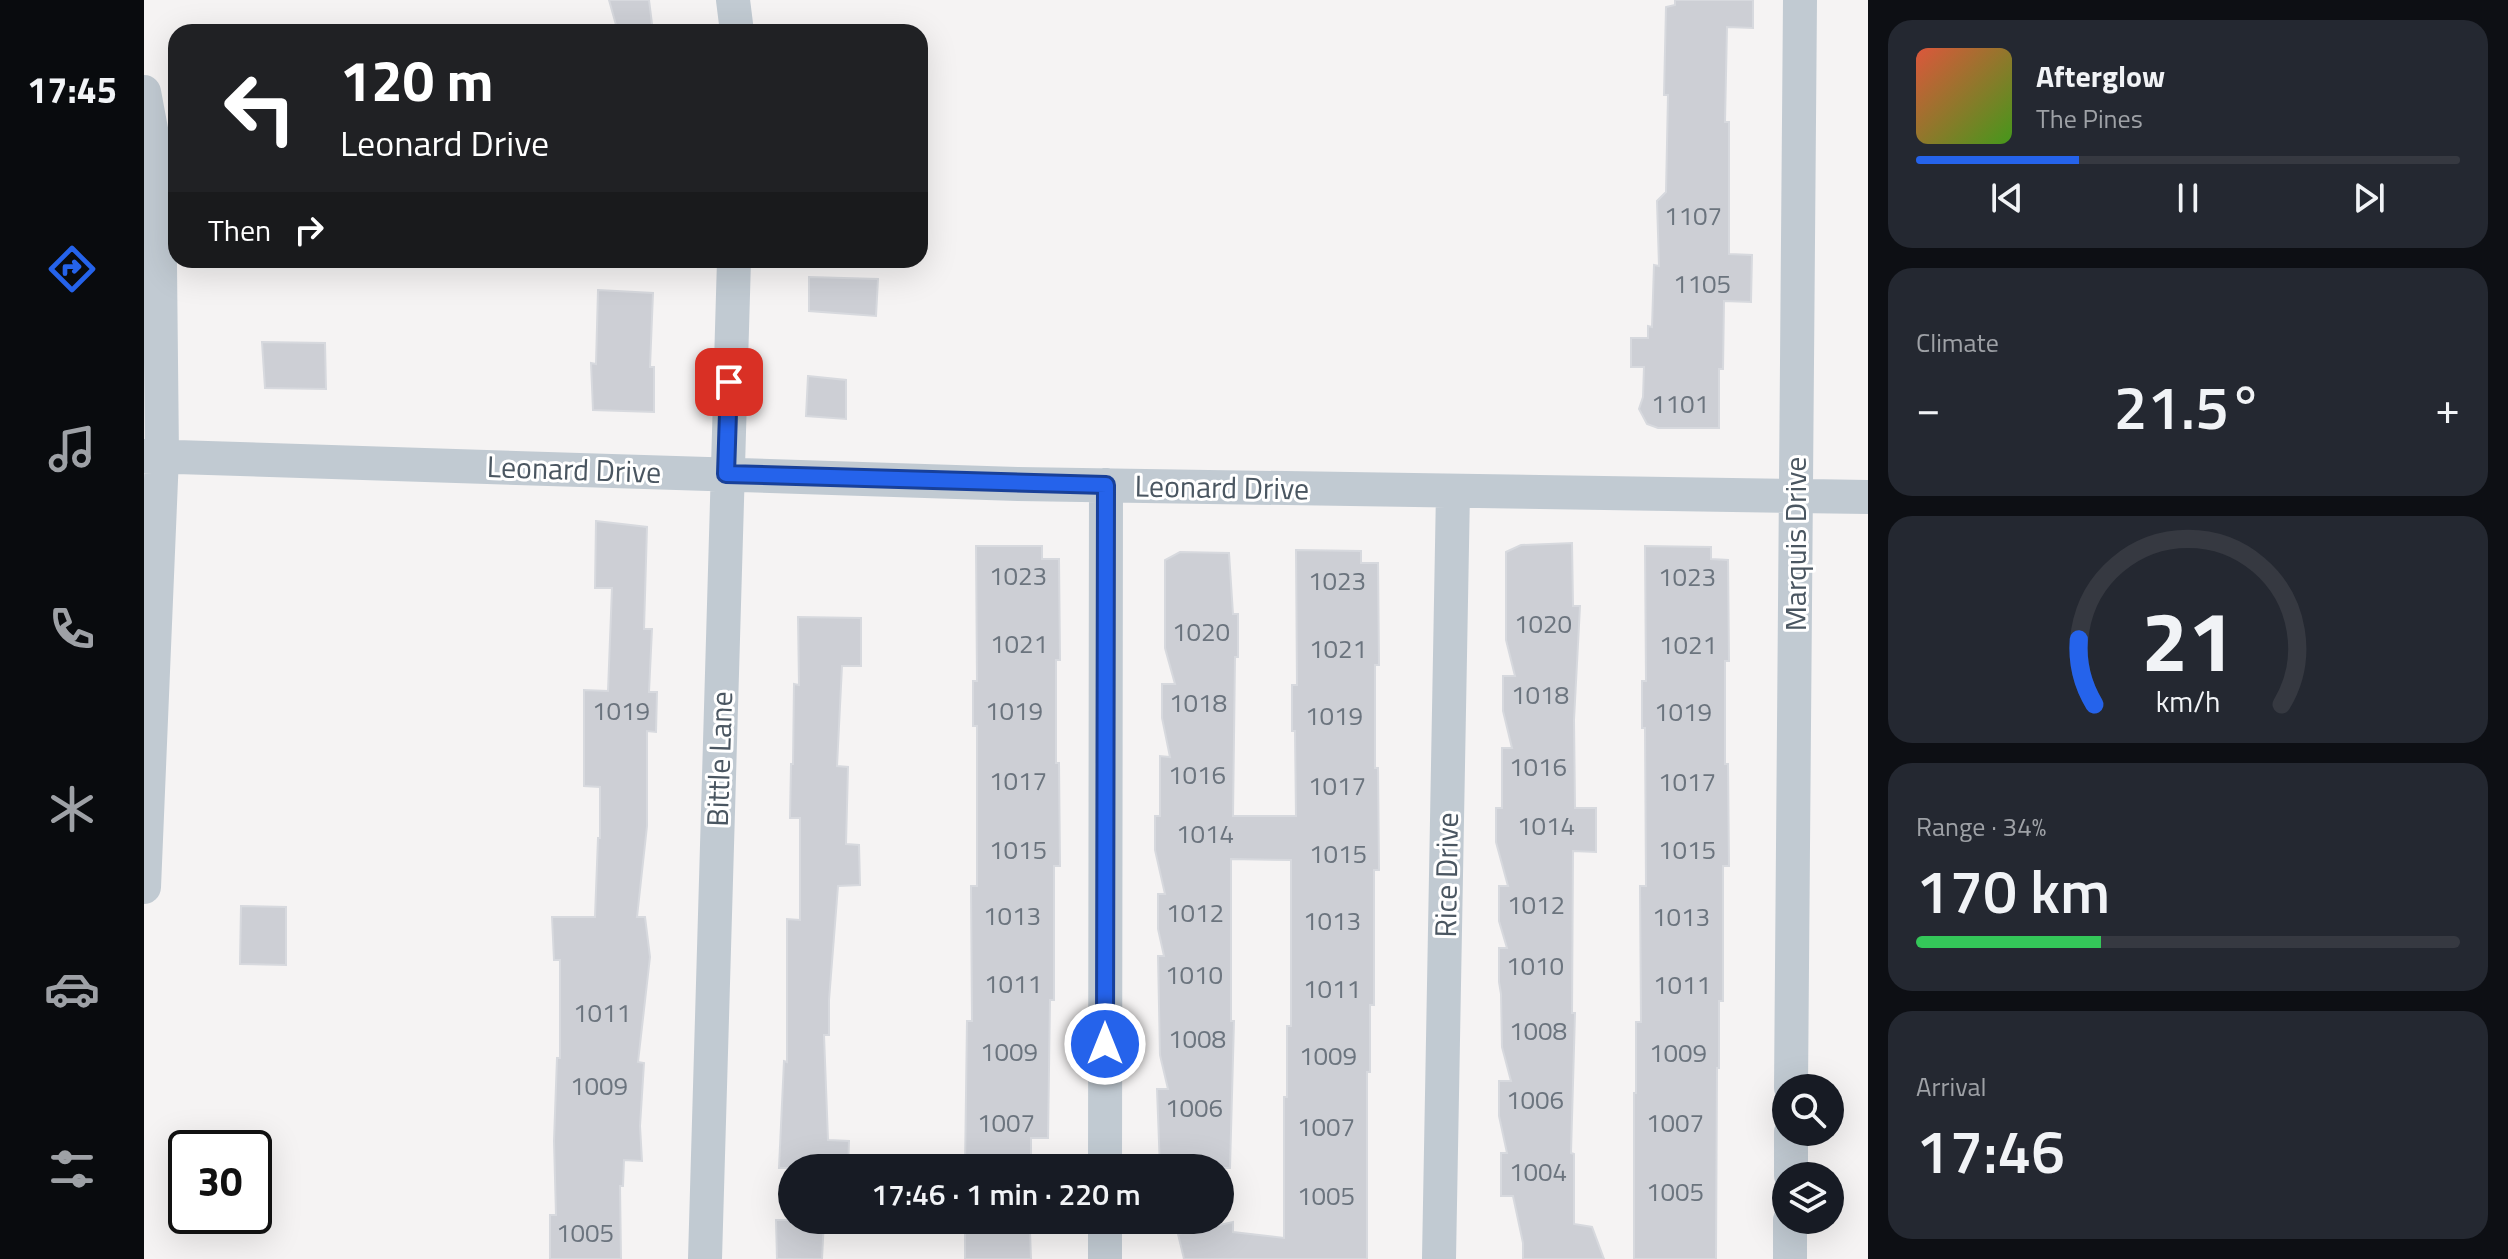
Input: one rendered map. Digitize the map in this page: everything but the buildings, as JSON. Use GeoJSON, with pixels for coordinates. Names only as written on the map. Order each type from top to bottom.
{"type":"FeatureCollection","features":[{"type":"Feature","properties":{"kind":"street"},"geometry":{"type":"LineString","coordinates":[[733,0],[736,24]]}},
{"type":"Feature","properties":{"kind":"street","name":"Marquis Drive"},"geometry":{"type":"LineString","coordinates":[[1791,1074],[1800,0]]}},
{"type":"Feature","properties":{"kind":"street"},"geometry":{"type":"LineString","coordinates":[[144,92],[159,172],[144,887]]}},
{"type":"Feature","properties":{"kind":"street","name":"Bittle Lane"},"geometry":{"type":"LineString","coordinates":[[705,1259],[734,268]]}},
{"type":"Feature","properties":{"kind":"street","name":"Leonard Drive"},"geometry":{"type":"LineString","coordinates":[[153,456],[1106,485],[1868,497]]}},
{"type":"Feature","properties":{"kind":"street"},"geometry":{"type":"LineString","coordinates":[[1105,1154],[1106,485]]}},
{"type":"Feature","properties":{"kind":"street","name":"Rice Drive"},"geometry":{"type":"LineString","coordinates":[[1439,1259],[1453,491]]}},
{"type":"Feature","properties":{"kind":"street"},"geometry":{"type":"LineString","coordinates":[[1105,1234],[1105,1259]]}},
{"type":"Feature","properties":{"kind":"street"},"geometry":{"type":"LineString","coordinates":[[1790,1234],[1790,1259]]}},
{"type":"Feature","properties":{"kind":"route"},"geometry":{"type":"LineString","coordinates":[[729,382],[726,474],[1106,485],[1105,1044]]}}]}
